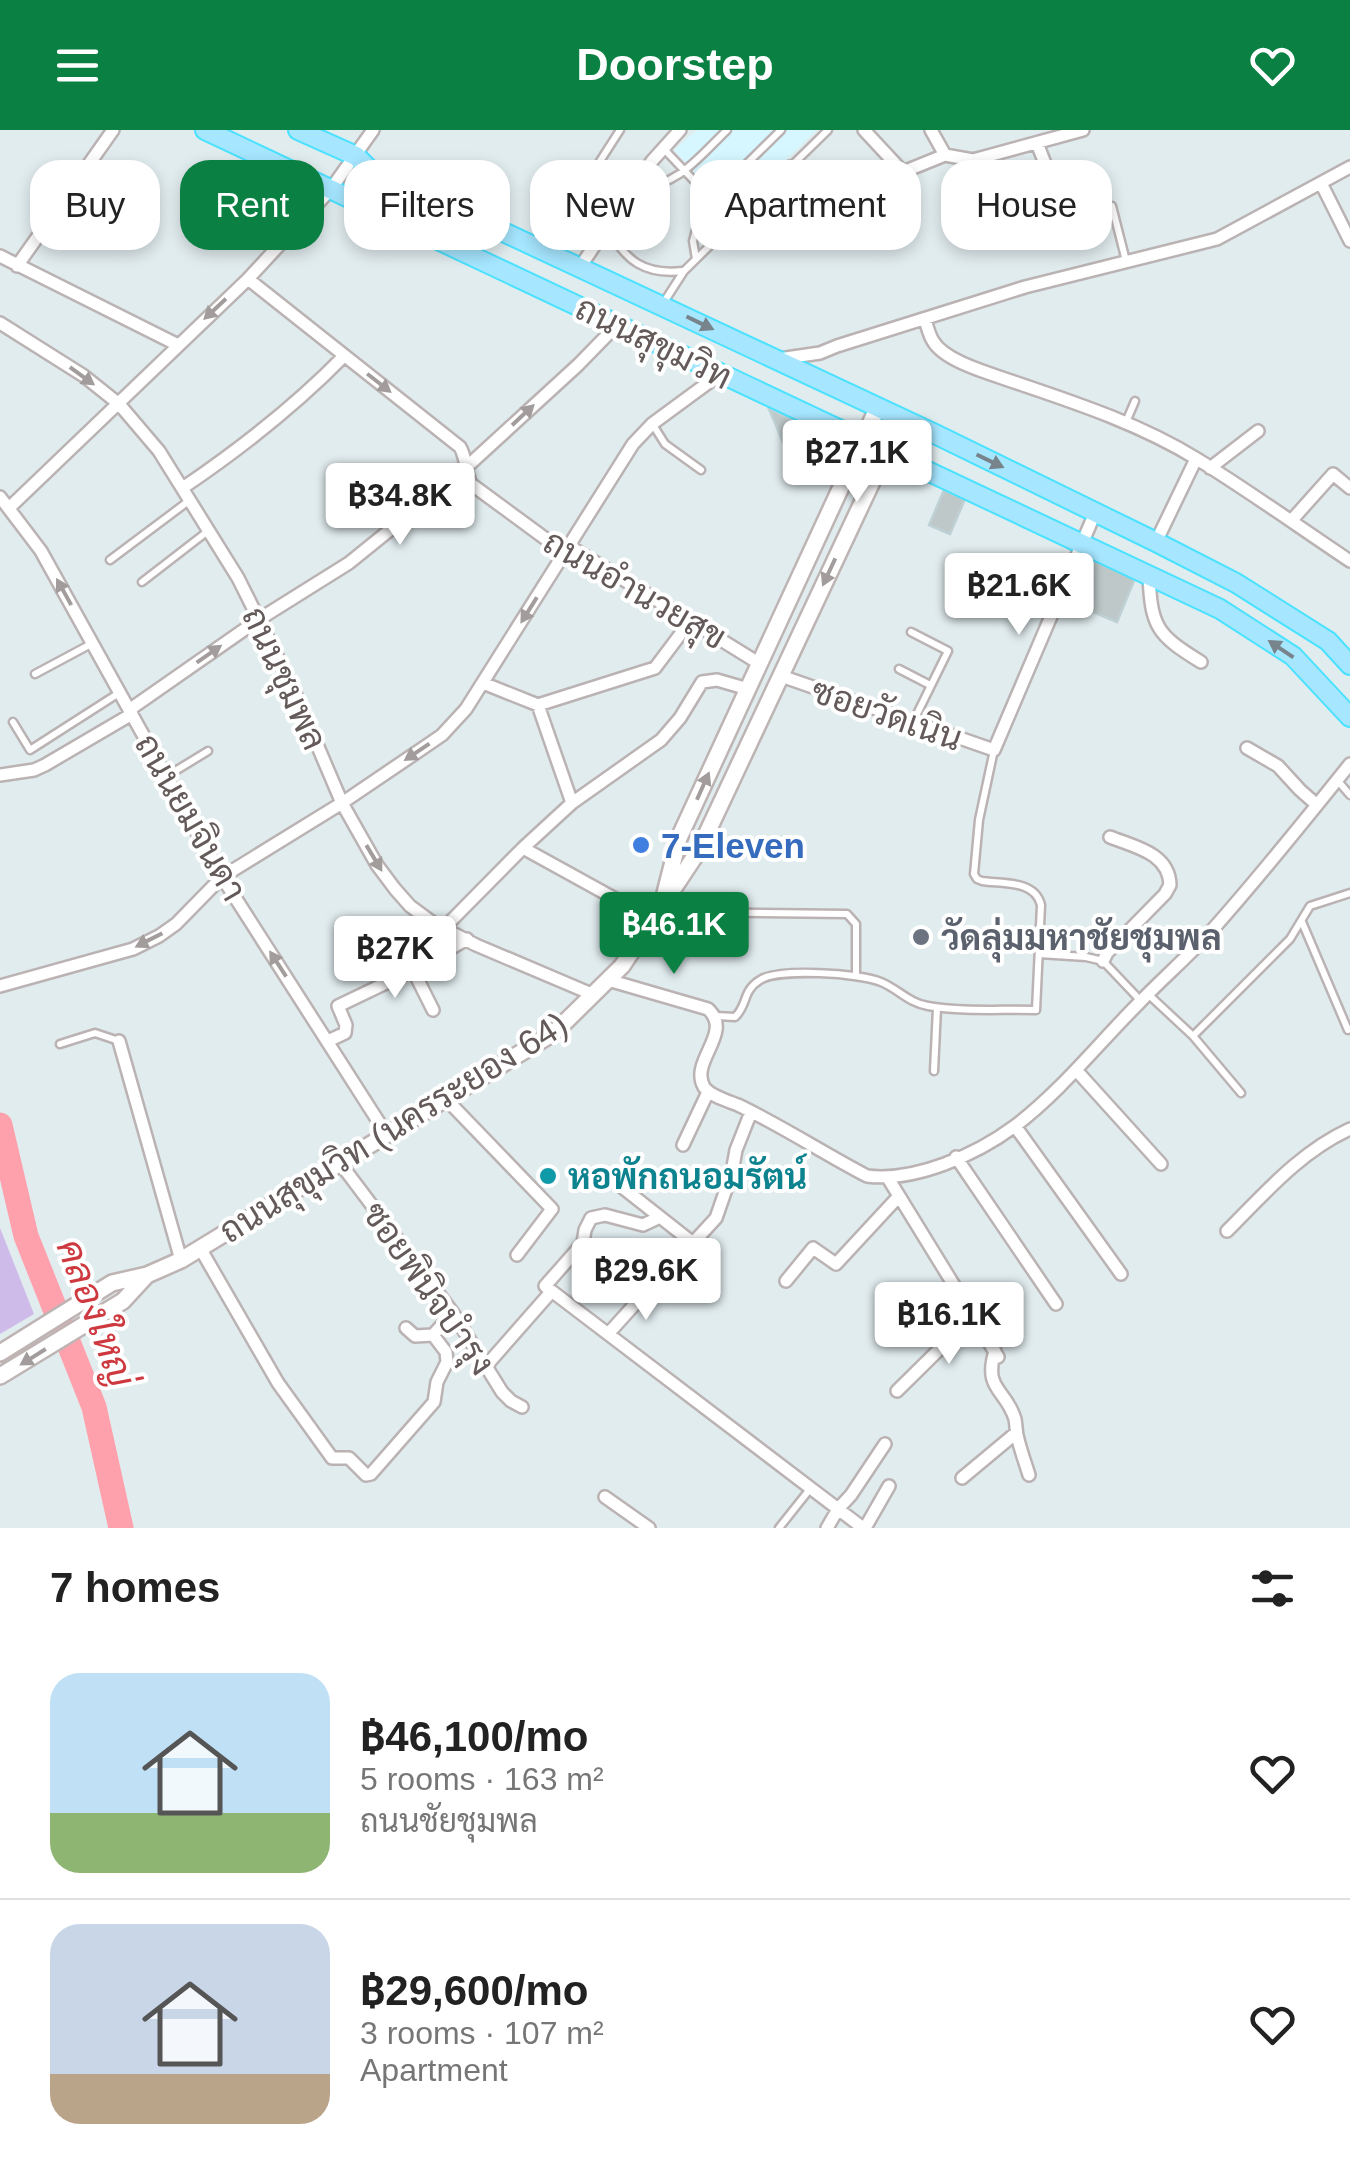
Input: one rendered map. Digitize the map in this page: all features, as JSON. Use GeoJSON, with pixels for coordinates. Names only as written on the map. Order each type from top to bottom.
{"type":"FeatureCollection","features":[{"type":"Feature","properties":{"kind":"main road","name":"ถนนสุขุมวิท"},"geometry":{"type":"LineString","coordinates":[[205,130],[1220,609],[1293,656],[1350,717]]}},
{"type":"Feature","properties":{"kind":"main road","name":"ถนนสุขุมวิท"},"geometry":{"type":"LineString","coordinates":[[304,131],[356,156],[368,169],[530,244]]}},
{"type":"Feature","properties":{"kind":"main road","name":"ถนนสุขุมวิท"},"geometry":{"type":"LineString","coordinates":[[543,250],[902,418],[1236,583],[1328,640],[1350,665]]}},
{"type":"Feature","properties":{"kind":"main road"},"geometry":{"type":"LineString","coordinates":[[564,298],[580,267]]}},
{"type":"Feature","properties":{"kind":"street"},"geometry":{"type":"LineString","coordinates":[[17,266],[113,130]]}},
{"type":"Feature","properties":{"kind":"street"},"geometry":{"type":"LineString","coordinates":[[9,508],[248,279],[331,188],[373,130]]}},
{"type":"Feature","properties":{"kind":"street"},"geometry":{"type":"LineString","coordinates":[[653,160],[680,130]]}},
{"type":"Feature","properties":{"kind":"street"},"geometry":{"type":"LineString","coordinates":[[864,130],[892,160]]}},
{"type":"Feature","properties":{"kind":"street"},"geometry":{"type":"LineString","coordinates":[[932,130],[945,155]]}},
{"type":"Feature","properties":{"kind":"street"},"geometry":{"type":"LineString","coordinates":[[921,165],[945,155],[974,160],[1083,130]]}},
{"type":"Feature","properties":{"kind":"street"},"geometry":{"type":"LineString","coordinates":[[1038,143],[1044,160]]}},
{"type":"Feature","properties":{"kind":"street"},"geometry":{"type":"LineString","coordinates":[[775,360],[820,353],[1025,288],[1216,240],[1350,167]]}},
{"type":"Feature","properties":{"kind":"street"},"geometry":{"type":"LineString","coordinates":[[1321,183],[1350,241]]}},
{"type":"Feature","properties":{"kind":"street"},"geometry":{"type":"LineString","coordinates":[[580,267],[592,250]]}},
{"type":"Feature","properties":{"kind":"street"},"geometry":{"type":"LineString","coordinates":[[0,256],[178,345]]}},
{"type":"Feature","properties":{"kind":"street","name":"ถนนอำนวยสุข"},"geometry":{"type":"LineString","coordinates":[[248,279],[460,447],[471,484],[554,545],[569,546],[760,664]]}},
{"type":"Feature","properties":{"kind":"street"},"geometry":{"type":"LineString","coordinates":[[925,320],[932,340],[946,354],[1126,423],[1196,459],[1350,561]]}},
{"type":"Feature","properties":{"kind":"street","name":"ถนนชุมพล"},"geometry":{"type":"LineString","coordinates":[[0,323],[84,376],[119,404],[159,451],[210,530],[258,620],[292,686],[342,803],[377,865],[410,906],[467,940],[594,996]]}},
{"type":"Feature","properties":{"kind":"street"},"geometry":{"type":"LineString","coordinates":[[0,775],[45,765],[131,712],[258,620],[349,563],[467,466],[619,324]]}},
{"type":"Feature","properties":{"kind":"street"},"geometry":{"type":"LineString","coordinates":[[184,487],[318,383],[344,356]]}},
{"type":"Feature","properties":{"kind":"street"},"geometry":{"type":"LineString","coordinates":[[0,986],[133,949],[160,936],[222,877],[442,735],[466,709],[633,444],[652,424],[720,374]]}},
{"type":"Feature","properties":{"kind":"street","name":"ถนนสุขุมวิท (นครระยอง 64)"},"geometry":{"type":"LineString","coordinates":[[660,912],[679,838],[878,407]]}},
{"type":"Feature","properties":{"kind":"street","name":"ถนนสุขุมวิท (นครระยอง 64)"},"geometry":{"type":"LineString","coordinates":[[0,1353],[112,1284],[147,1276],[200,1248],[555,1032],[594,996],[622,966],[698,850],[902,418]]}},
{"type":"Feature","properties":{"kind":"street"},"geometry":{"type":"LineString","coordinates":[[1210,468],[1258,431]]}},
{"type":"Feature","properties":{"kind":"street"},"geometry":{"type":"LineString","coordinates":[[1156,542],[1196,459]]}},
{"type":"Feature","properties":{"kind":"street"},"geometry":{"type":"LineString","coordinates":[[1292,522],[1333,474],[1350,488]]}},
{"type":"Feature","properties":{"kind":"street","name":"ถนนยมจินดา"},"geometry":{"type":"LineString","coordinates":[[0,497],[41,551],[222,877],[387,1135]]}},
{"type":"Feature","properties":{"kind":"street"},"geometry":{"type":"LineString","coordinates":[[994,750],[1095,513]]}},
{"type":"Feature","properties":{"kind":"street"},"geometry":{"type":"LineString","coordinates":[[1149,575],[1155,623],[1175,646],[1201,662]]}},
{"type":"Feature","properties":{"kind":"street"},"geometry":{"type":"LineString","coordinates":[[483,682],[538,706],[655,668],[691,620]]}},
{"type":"Feature","properties":{"kind":"street","name":"ซอยวัดเนิน"},"geometry":{"type":"LineString","coordinates":[[781,676],[994,750]]}},
{"type":"Feature","properties":{"kind":"street"},"geometry":{"type":"LineString","coordinates":[[444,928],[572,803],[661,740],[702,682],[716,680],[748,689]]}},
{"type":"Feature","properties":{"kind":"street"},"geometry":{"type":"LineString","coordinates":[[538,706],[572,803]]}},
{"type":"Feature","properties":{"kind":"street"},"geometry":{"type":"LineString","coordinates":[[1247,748],[1278,766],[1317,805]]}},
{"type":"Feature","properties":{"kind":"street"},"geometry":{"type":"LineString","coordinates":[[608,980],[708,1009],[716,1016],[718,1025],[701,1072],[702,1084],[708,1092],[867,1176],[910,1175],[938,1166],[1015,1126],[1076,1070],[1212,930],[1350,764]]}},
{"type":"Feature","properties":{"kind":"street"},"geometry":{"type":"LineString","coordinates":[[1103,960],[1170,885],[1166,866],[1160,859],[1110,837]]}},
{"type":"Feature","properties":{"kind":"street"},"geometry":{"type":"LineString","coordinates":[[523,848],[630,907],[660,912]]}},
{"type":"Feature","properties":{"kind":"street"},"geometry":{"type":"LineString","coordinates":[[328,1042],[345,1033],[338,1006],[467,940]]}},
{"type":"Feature","properties":{"kind":"street"},"geometry":{"type":"LineString","coordinates":[[413,970],[433,1010]]}},
{"type":"Feature","properties":{"kind":"street"},"geometry":{"type":"LineString","coordinates":[[118,1041],[180,1260]]}},
{"type":"Feature","properties":{"kind":"street"},"geometry":{"type":"LineString","coordinates":[[1076,1070],[1161,1164]]}},
{"type":"Feature","properties":{"kind":"street"},"geometry":{"type":"LineString","coordinates":[[684,1145],[708,1092]]}},
{"type":"Feature","properties":{"kind":"street"},"geometry":{"type":"LineString","coordinates":[[446,1099],[552,1210],[518,1255]]}},
{"type":"Feature","properties":{"kind":"street"},"geometry":{"type":"LineString","coordinates":[[613,1180],[693,1244],[716,1218],[752,1112]]}},
{"type":"Feature","properties":{"kind":"street"},"geometry":{"type":"LineString","coordinates":[[1015,1126],[1120,1274]]}},
{"type":"Feature","properties":{"kind":"street"},"geometry":{"type":"LineString","coordinates":[[1227,1231],[1298,1160],[1350,1130]]}},
{"type":"Feature","properties":{"kind":"street"},"geometry":{"type":"LineString","coordinates":[[956,1157],[1056,1304]]}},
{"type":"Feature","properties":{"kind":"street","name":"ซอยพินิจบำรุง"},"geometry":{"type":"LineString","coordinates":[[340,1163],[453,1313],[502,1392],[522,1406]]}},
{"type":"Feature","properties":{"kind":"street"},"geometry":{"type":"LineString","coordinates":[[888,1178],[996,1354],[991,1362],[991,1376],[1015,1420],[1029,1475]]}},
{"type":"Feature","properties":{"kind":"street"},"geometry":{"type":"LineString","coordinates":[[786,1282],[814,1248],[836,1264],[898,1196]]}},
{"type":"Feature","properties":{"kind":"street"},"geometry":{"type":"LineString","coordinates":[[658,1218],[643,1225],[605,1216],[591,1218],[584,1230],[583,1243],[546,1286],[864,1528],[889,1486]]}},
{"type":"Feature","properties":{"kind":"street"},"geometry":{"type":"LineString","coordinates":[[200,1248],[278,1383],[332,1458],[349,1458],[366,1475],[434,1402],[437,1382],[448,1362],[433,1334]]}},
{"type":"Feature","properties":{"kind":"street","name":"ถนนสุขุมวิท (นครระยอง 64)"},"geometry":{"type":"LineString","coordinates":[[2,1376],[123,1301],[147,1276]]}},
{"type":"Feature","properties":{"kind":"street"},"geometry":{"type":"LineString","coordinates":[[608,1334],[654,1283]]}},
{"type":"Feature","properties":{"kind":"street"},"geometry":{"type":"LineString","coordinates":[[486,1366],[551,1292]]}},
{"type":"Feature","properties":{"kind":"street"},"geometry":{"type":"LineString","coordinates":[[406,1328],[415,1336],[433,1334],[453,1313]]}},
{"type":"Feature","properties":{"kind":"street"},"geometry":{"type":"LineString","coordinates":[[897,1390],[973,1316]]}},
{"type":"Feature","properties":{"kind":"street"},"geometry":{"type":"LineString","coordinates":[[962,1478],[1016,1432]]}},
{"type":"Feature","properties":{"kind":"street"},"geometry":{"type":"LineString","coordinates":[[827,1528],[884,1444]]}},
{"type":"Feature","properties":{"kind":"street"},"geometry":{"type":"LineString","coordinates":[[605,1497],[650,1528]]}},
{"type":"Feature","properties":{"kind":"lane"},"geometry":{"type":"LineString","coordinates":[[601,160],[620,130]]}},
{"type":"Feature","properties":{"kind":"lane"},"geometry":{"type":"LineString","coordinates":[[670,181],[727,130]]}},
{"type":"Feature","properties":{"kind":"lane"},"geometry":{"type":"LineString","coordinates":[[696,259],[693,242],[702,208],[782,130]]}},
{"type":"Feature","properties":{"kind":"lane"},"geometry":{"type":"LineString","coordinates":[[797,160],[828,130]]}},
{"type":"Feature","properties":{"kind":"lane"},"geometry":{"type":"LineString","coordinates":[[664,149],[690,176]]}},
{"type":"Feature","properties":{"kind":"lane"},"geometry":{"type":"LineString","coordinates":[[1112,206],[1126,261]]}},
{"type":"Feature","properties":{"kind":"lane"},"geometry":{"type":"LineString","coordinates":[[623,250],[644,268],[662,273],[684,271]]}},
{"type":"Feature","properties":{"kind":"lane"},"geometry":{"type":"LineString","coordinates":[[662,304],[684,271],[705,250]]}},
{"type":"Feature","properties":{"kind":"lane"},"geometry":{"type":"LineString","coordinates":[[1126,423],[1134,401]]}},
{"type":"Feature","properties":{"kind":"lane"},"geometry":{"type":"LineString","coordinates":[[652,424],[664,444],[701,470]]}},
{"type":"Feature","properties":{"kind":"lane"},"geometry":{"type":"LineString","coordinates":[[110,560],[191,499]]}},
{"type":"Feature","properties":{"kind":"lane"},"geometry":{"type":"LineString","coordinates":[[142,582],[210,530]]}},
{"type":"Feature","properties":{"kind":"lane"},"geometry":{"type":"LineString","coordinates":[[1012,589],[1054,608]]}},
{"type":"Feature","properties":{"kind":"lane"},"geometry":{"type":"LineString","coordinates":[[912,632],[948,650],[913,723]]}},
{"type":"Feature","properties":{"kind":"lane"},"geometry":{"type":"LineString","coordinates":[[35,674],[92,643]]}},
{"type":"Feature","properties":{"kind":"lane"},"geometry":{"type":"LineString","coordinates":[[899,669],[930,685]]}},
{"type":"Feature","properties":{"kind":"lane"},"geometry":{"type":"LineString","coordinates":[[13,722],[30,750],[120,693]]}},
{"type":"Feature","properties":{"kind":"lane"},"geometry":{"type":"LineString","coordinates":[[716,1016],[735,1016],[741,1012],[748,989],[762,978],[780,973],[856,976],[884,983],[915,1003],[937,1008],[1036,1010],[1040,897],[1031,888],[982,882],[974,874],[979,820],[994,750]]}},
{"type":"Feature","properties":{"kind":"lane"},"geometry":{"type":"LineString","coordinates":[[166,776],[208,751]]}},
{"type":"Feature","properties":{"kind":"lane"},"geometry":{"type":"LineString","coordinates":[[1337,780],[1350,795]]}},
{"type":"Feature","properties":{"kind":"lane"},"geometry":{"type":"LineString","coordinates":[[1193,1036],[1290,940],[1310,906],[1350,893]]}},
{"type":"Feature","properties":{"kind":"lane"},"geometry":{"type":"LineString","coordinates":[[660,912],[847,914],[856,924],[856,976]]}},
{"type":"Feature","properties":{"kind":"lane"},"geometry":{"type":"LineString","coordinates":[[1301,921],[1350,1029]]}},
{"type":"Feature","properties":{"kind":"lane"},"geometry":{"type":"LineString","coordinates":[[1039,954],[1103,960],[1193,1036],[1241,1093]]}},
{"type":"Feature","properties":{"kind":"lane"},"geometry":{"type":"LineString","coordinates":[[934,1070],[937,1008]]}},
{"type":"Feature","properties":{"kind":"lane"},"geometry":{"type":"LineString","coordinates":[[60,1044],[95,1034],[118,1041]]}},
{"type":"Feature","properties":{"kind":"lane"},"geometry":{"type":"LineString","coordinates":[[780,1528],[810,1488]]}},
{"type":"Feature","properties":{"kind":"shaded area"},"geometry":{"type":"Polygon","coordinates":[[[697,130],[817,130],[786,160],[690,160],[690,167],[674,150],[697,130]]]}},
{"type":"Feature","properties":{"kind":"shaded area"},"geometry":{"type":"Polygon","coordinates":[[[0,1228],[34,1314],[0,1334],[0,1228]]]}},
{"type":"Feature","properties":{"kind":"building"},"geometry":{"type":"Polygon","coordinates":[[[769,409],[820,433],[798,478],[769,409]]]}},
{"type":"Feature","properties":{"kind":"building"},"geometry":{"type":"Polygon","coordinates":[[[944,490],[965,499],[950,534],[929,525],[944,490]]]}},
{"type":"Feature","properties":{"kind":"building"},"geometry":{"type":"Polygon","coordinates":[[[1088,556],[1136,576],[1117,622],[1069,602],[1088,556]]]}},
{"type":"Feature","properties":{"kind":"waterway","name":"คลองใหญ่"},"geometry":{"type":"LineString","coordinates":[[0,1125],[26,1236],[94,1407],[121,1528]]}},
{"type":"Feature","properties":{"kind":"place","name":"7-Eleven"},"geometry":{"type":"Point","coordinates":[641,845]}},
{"type":"Feature","properties":{"kind":"place","name":"วัดลุ่มมหาชัยชุมพล"},"geometry":{"type":"Point","coordinates":[921,937]}},
{"type":"Feature","properties":{"kind":"place","name":"หอพักถนอมรัตน์"},"geometry":{"type":"Point","coordinates":[548,1176]}}]}
